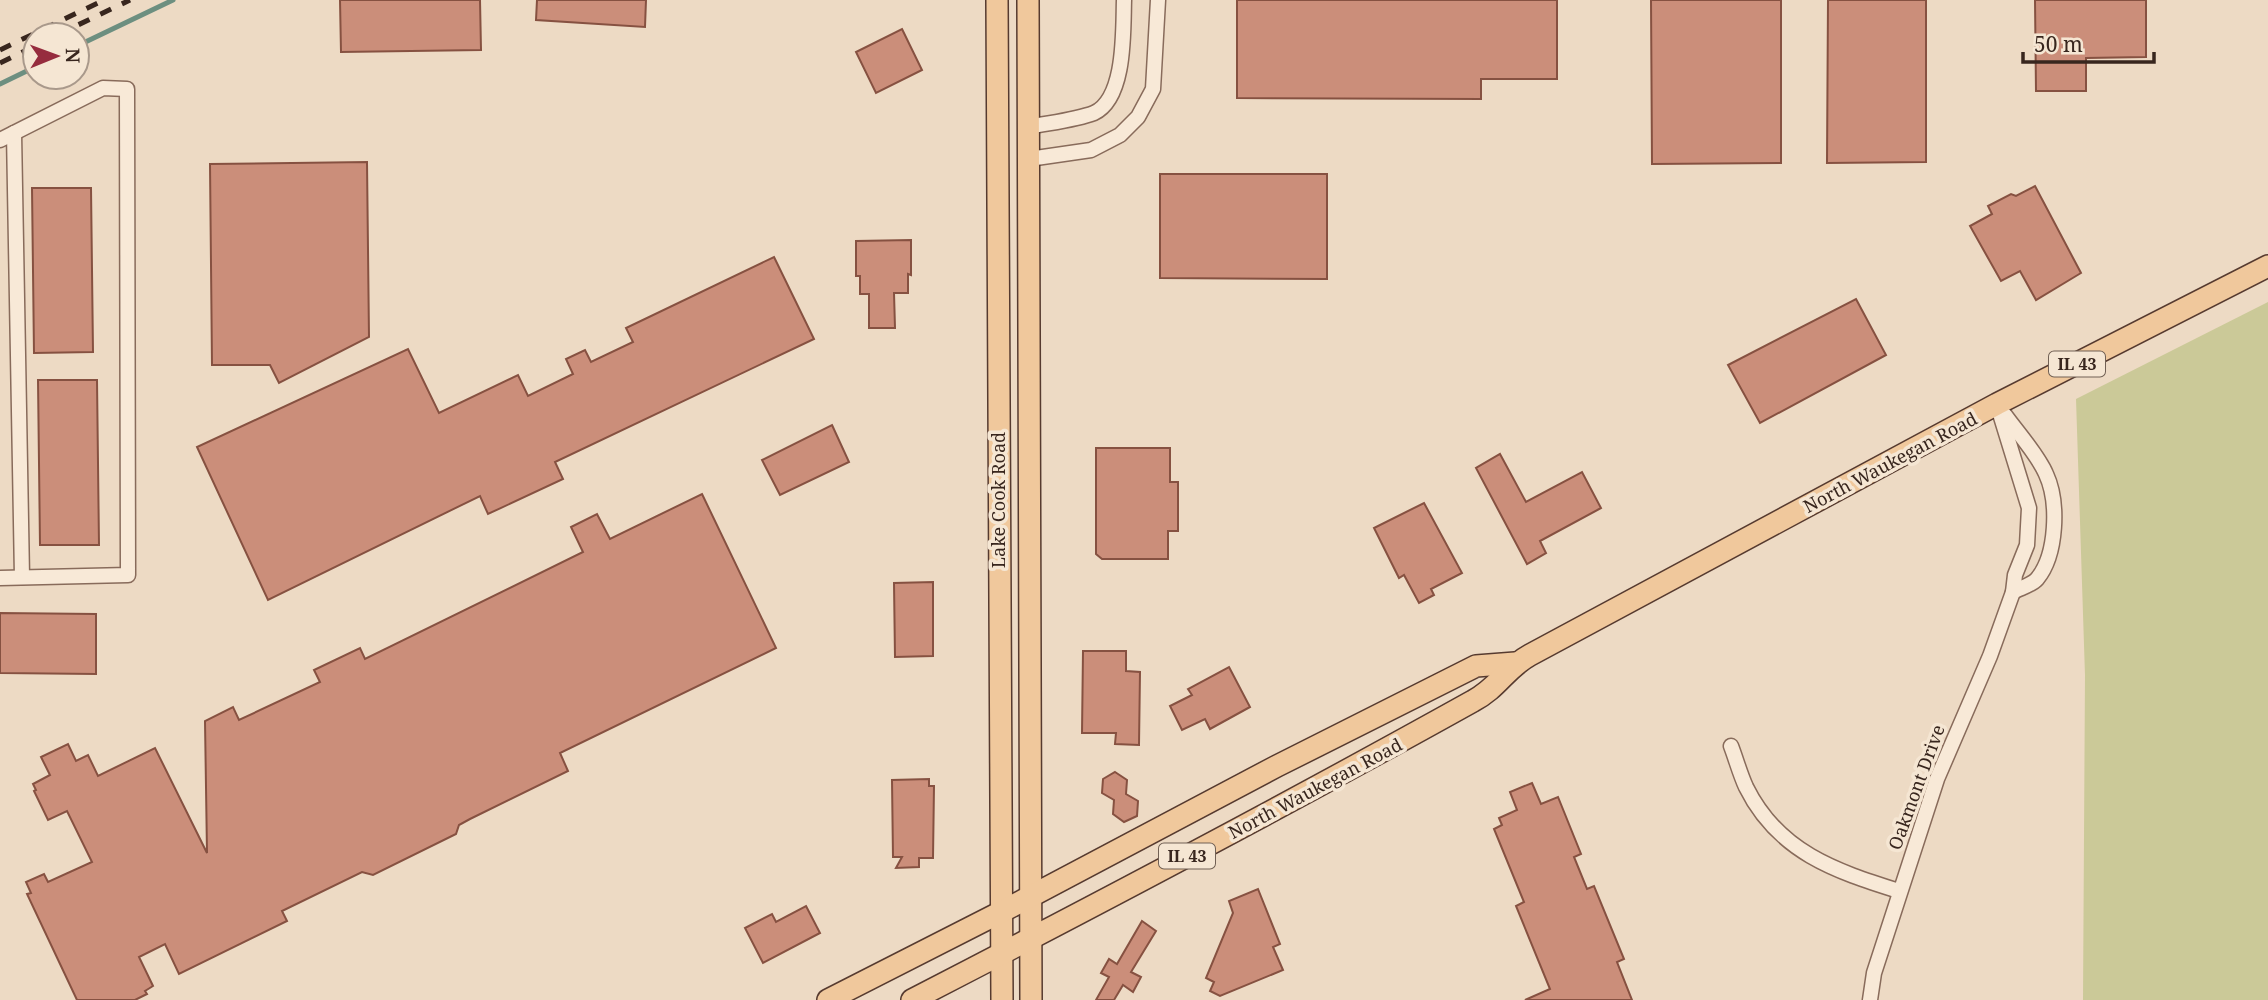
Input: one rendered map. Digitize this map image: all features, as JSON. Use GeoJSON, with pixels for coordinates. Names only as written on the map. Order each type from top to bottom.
{"type":"FeatureCollection","features":[{"type":"Feature","properties":{"kind":"main road","name":"Lake Cook Road"},"geometry":{"type":"LineString","coordinates":[[997,0],[1002,1000]]}},
{"type":"Feature","properties":{"kind":"main road","name":"Lake Cook Road"},"geometry":{"type":"LineString","coordinates":[[1028,0],[1031,1000]]}},
{"type":"Feature","properties":{"kind":"main road","name":"North Waukegan Road"},"geometry":{"type":"LineString","coordinates":[[1031,937],[1295,801],[1490,692],[1516,663],[1997,404],[2268,266]]}},
{"type":"Feature","properties":{"kind":"main road","name":"North Waukegan Road"},"geometry":{"type":"LineString","coordinates":[[1030,897],[1277,766],[1476,666],[1516,663]]}},
{"type":"Feature","properties":{"kind":"main road","name":"IL 43"},"geometry":{"type":"LineString","coordinates":[[828,1000],[1030,897]]}},
{"type":"Feature","properties":{"kind":"main road","name":"IL 43"},"geometry":{"type":"LineString","coordinates":[[912,1000],[1031,937]]}},
{"type":"Feature","properties":{"kind":"street"},"geometry":{"type":"LineString","coordinates":[[1029,127],[1095,112],[1109,100],[1118,77],[1124,0]]}},
{"type":"Feature","properties":{"kind":"street"},"geometry":{"type":"LineString","coordinates":[[1029,159],[1091,150],[1119,135],[1138,117],[1153,89],[1158,0]]}},
{"type":"Feature","properties":{"kind":"street"},"geometry":{"type":"LineString","coordinates":[[0,140],[103,88],[128,89],[128,575],[0,578]]}},
{"type":"Feature","properties":{"kind":"street"},"geometry":{"type":"LineString","coordinates":[[14,132],[22,577]]}},
{"type":"Feature","properties":{"kind":"street"},"geometry":{"type":"LineString","coordinates":[[1997,404],[2046,473],[2052,494],[2053,534],[2050,556],[2036,581],[2013,592]]}},
{"type":"Feature","properties":{"kind":"street","name":"Oakmont Drive"},"geometry":{"type":"LineString","coordinates":[[1870,1000],[1874,974],[1899,891],[1937,779],[1990,656],[2027,545],[2029,508],[1997,404]]}},
{"type":"Feature","properties":{"kind":"street"},"geometry":{"type":"LineString","coordinates":[[1731,746],[1746,786],[1775,829],[1800,850],[1845,874],[1899,891]]}},
{"type":"Feature","properties":{"kind":"shaded area"},"geometry":{"type":"Polygon","coordinates":[[[2268,302],[2268,1000],[2083,1000],[2085,675],[2076,399],[2268,302]]]}},
{"type":"Feature","properties":{"kind":"building"},"geometry":{"type":"Polygon","coordinates":[[[340,0],[480,0],[481,50],[341,52],[340,0]]]}},
{"type":"Feature","properties":{"kind":"building"},"geometry":{"type":"Polygon","coordinates":[[[537,0],[646,0],[645,27],[536,20],[537,0]]]}},
{"type":"Feature","properties":{"kind":"building"},"geometry":{"type":"Polygon","coordinates":[[[1237,0],[1557,0],[1557,79],[1481,79],[1481,99],[1237,98],[1237,0]]]}},
{"type":"Feature","properties":{"kind":"building"},"geometry":{"type":"Polygon","coordinates":[[[1651,0],[1781,0],[1781,163],[1652,164],[1651,0]]]}},
{"type":"Feature","properties":{"kind":"building"},"geometry":{"type":"Polygon","coordinates":[[[1828,0],[1926,0],[1926,162],[1827,163],[1828,0]]]}},
{"type":"Feature","properties":{"kind":"building"},"geometry":{"type":"Polygon","coordinates":[[[2035,0],[2146,0],[2146,57],[2086,58],[2086,91],[2036,91],[2035,0]]]}},
{"type":"Feature","properties":{"kind":"building"},"geometry":{"type":"Polygon","coordinates":[[[902,29],[922,70],[876,93],[856,52],[902,29]]]}},
{"type":"Feature","properties":{"kind":"building"},"geometry":{"type":"Polygon","coordinates":[[[367,162],[369,337],[279,383],[270,365],[212,365],[210,164],[367,162]]]}},
{"type":"Feature","properties":{"kind":"building"},"geometry":{"type":"Polygon","coordinates":[[[1160,174],[1327,174],[1327,279],[1160,278],[1160,174]]]}},
{"type":"Feature","properties":{"kind":"building"},"geometry":{"type":"Polygon","coordinates":[[[2035,186],[2081,273],[2036,300],[2020,271],[2001,281],[1970,226],[1992,214],[1988,206],[2035,186]]]}},
{"type":"Feature","properties":{"kind":"building"},"geometry":{"type":"Polygon","coordinates":[[[32,188],[91,188],[93,352],[34,353],[32,188]]]}},
{"type":"Feature","properties":{"kind":"building"},"geometry":{"type":"Polygon","coordinates":[[[911,240],[908,293],[894,293],[895,328],[869,328],[869,294],[860,294],[860,276],[856,276],[856,241],[911,240]]]}},
{"type":"Feature","properties":{"kind":"building"},"geometry":{"type":"Polygon","coordinates":[[[774,257],[814,339],[555,462],[563,479],[488,514],[480,496],[268,600],[197,447],[408,349],[439,413],[518,375],[528,396],[573,374],[566,359],[585,350],[591,362],[633,342],[626,328],[774,257]]]}},
{"type":"Feature","properties":{"kind":"building"},"geometry":{"type":"Polygon","coordinates":[[[1856,299],[1886,355],[1760,423],[1728,365],[1856,299]]]}},
{"type":"Feature","properties":{"kind":"building"},"geometry":{"type":"Polygon","coordinates":[[[38,380],[97,380],[99,545],[40,545],[38,380]]]}},
{"type":"Feature","properties":{"kind":"building"},"geometry":{"type":"Polygon","coordinates":[[[832,425],[849,462],[780,495],[762,460],[832,425]]]}},
{"type":"Feature","properties":{"kind":"building"},"geometry":{"type":"Polygon","coordinates":[[[1096,448],[1170,448],[1170,482],[1178,482],[1178,531],[1168,531],[1168,559],[1102,559],[1096,554],[1096,448]]]}},
{"type":"Feature","properties":{"kind":"building"},"geometry":{"type":"Polygon","coordinates":[[[1500,454],[1526,502],[1582,472],[1601,508],[1540,541],[1546,553],[1527,564],[1476,468],[1500,454]]]}},
{"type":"Feature","properties":{"kind":"building"},"geometry":{"type":"Polygon","coordinates":[[[702,494],[776,648],[560,753],[568,771],[470,819],[459,825],[456,834],[373,875],[362,872],[282,911],[287,921],[179,974],[165,944],[139,957],[153,986],[145,991],[147,994],[135,1000],[77,1000],[27,894],[31,893],[26,882],[44,874],[48,882],[92,862],[67,811],[48,820],[33,784],[50,775],[41,757],[68,744],[76,761],[88,755],[98,776],[155,748],[207,853],[205,721],[233,707],[239,720],[320,682],[314,670],[360,648],[365,659],[583,552],[571,527],[597,514],[610,539],[702,494]]]}},
{"type":"Feature","properties":{"kind":"building"},"geometry":{"type":"Polygon","coordinates":[[[1424,503],[1462,573],[1431,589],[1434,595],[1419,603],[1404,575],[1399,578],[1374,528],[1424,503]]]}},
{"type":"Feature","properties":{"kind":"building"},"geometry":{"type":"Polygon","coordinates":[[[933,582],[933,656],[895,657],[894,583],[933,582]]]}},
{"type":"Feature","properties":{"kind":"building"},"geometry":{"type":"Polygon","coordinates":[[[0,613],[96,614],[96,674],[0,673],[0,613]]]}},
{"type":"Feature","properties":{"kind":"building"},"geometry":{"type":"Polygon","coordinates":[[[1083,651],[1126,651],[1126,671],[1140,672],[1139,745],[1115,744],[1116,733],[1082,733],[1083,651]]]}},
{"type":"Feature","properties":{"kind":"building"},"geometry":{"type":"Polygon","coordinates":[[[1229,667],[1250,707],[1210,729],[1205,719],[1182,730],[1170,706],[1192,695],[1188,689],[1229,667]]]}},
{"type":"Feature","properties":{"kind":"building"},"geometry":{"type":"Polygon","coordinates":[[[1115,772],[1127,780],[1126,794],[1138,801],[1137,816],[1124,822],[1113,814],[1114,800],[1102,793],[1103,779],[1115,772]]]}},
{"type":"Feature","properties":{"kind":"building"},"geometry":{"type":"Polygon","coordinates":[[[929,779],[929,786],[934,786],[933,858],[919,858],[919,867],[896,868],[902,857],[893,857],[892,780],[929,779]]]}},
{"type":"Feature","properties":{"kind":"building"},"geometry":{"type":"Polygon","coordinates":[[[1532,783],[1541,804],[1558,797],[1581,854],[1574,857],[1587,889],[1594,886],[1624,959],[1617,962],[1632,1000],[1525,1000],[1550,989],[1516,906],[1524,902],[1494,829],[1502,825],[1499,818],[1517,810],[1510,792],[1532,783]]]}},
{"type":"Feature","properties":{"kind":"building"},"geometry":{"type":"Polygon","coordinates":[[[1258,889],[1280,944],[1273,947],[1283,970],[1220,996],[1210,991],[1214,982],[1206,978],[1233,913],[1229,901],[1258,889]]]}},
{"type":"Feature","properties":{"kind":"building"},"geometry":{"type":"Polygon","coordinates":[[[806,906],[820,933],[763,963],[745,928],[772,914],[776,922],[806,906]]]}},
{"type":"Feature","properties":{"kind":"building"},"geometry":{"type":"Polygon","coordinates":[[[1142,921],[1156,931],[1131,972],[1141,977],[1133,992],[1123,985],[1114,1000],[1096,1000],[1109,977],[1101,973],[1109,959],[1117,964],[1142,921]]]}},
{"type":"Feature","properties":{"kind":"waterway"},"geometry":{"type":"LineString","coordinates":[[91,39],[173,0]]}},
{"type":"Feature","properties":{"kind":"waterway"},"geometry":{"type":"LineString","coordinates":[[0,84],[21,74]]}},
{"type":"Feature","properties":{"kind":"railway"},"geometry":{"type":"LineString","coordinates":[[0,50],[104,0]]}},
{"type":"Feature","properties":{"kind":"railway"},"geometry":{"type":"LineString","coordinates":[[86,21],[130,0]]}},
{"type":"Feature","properties":{"kind":"railway"},"geometry":{"type":"LineString","coordinates":[[0,63],[21,53]]}}]}
